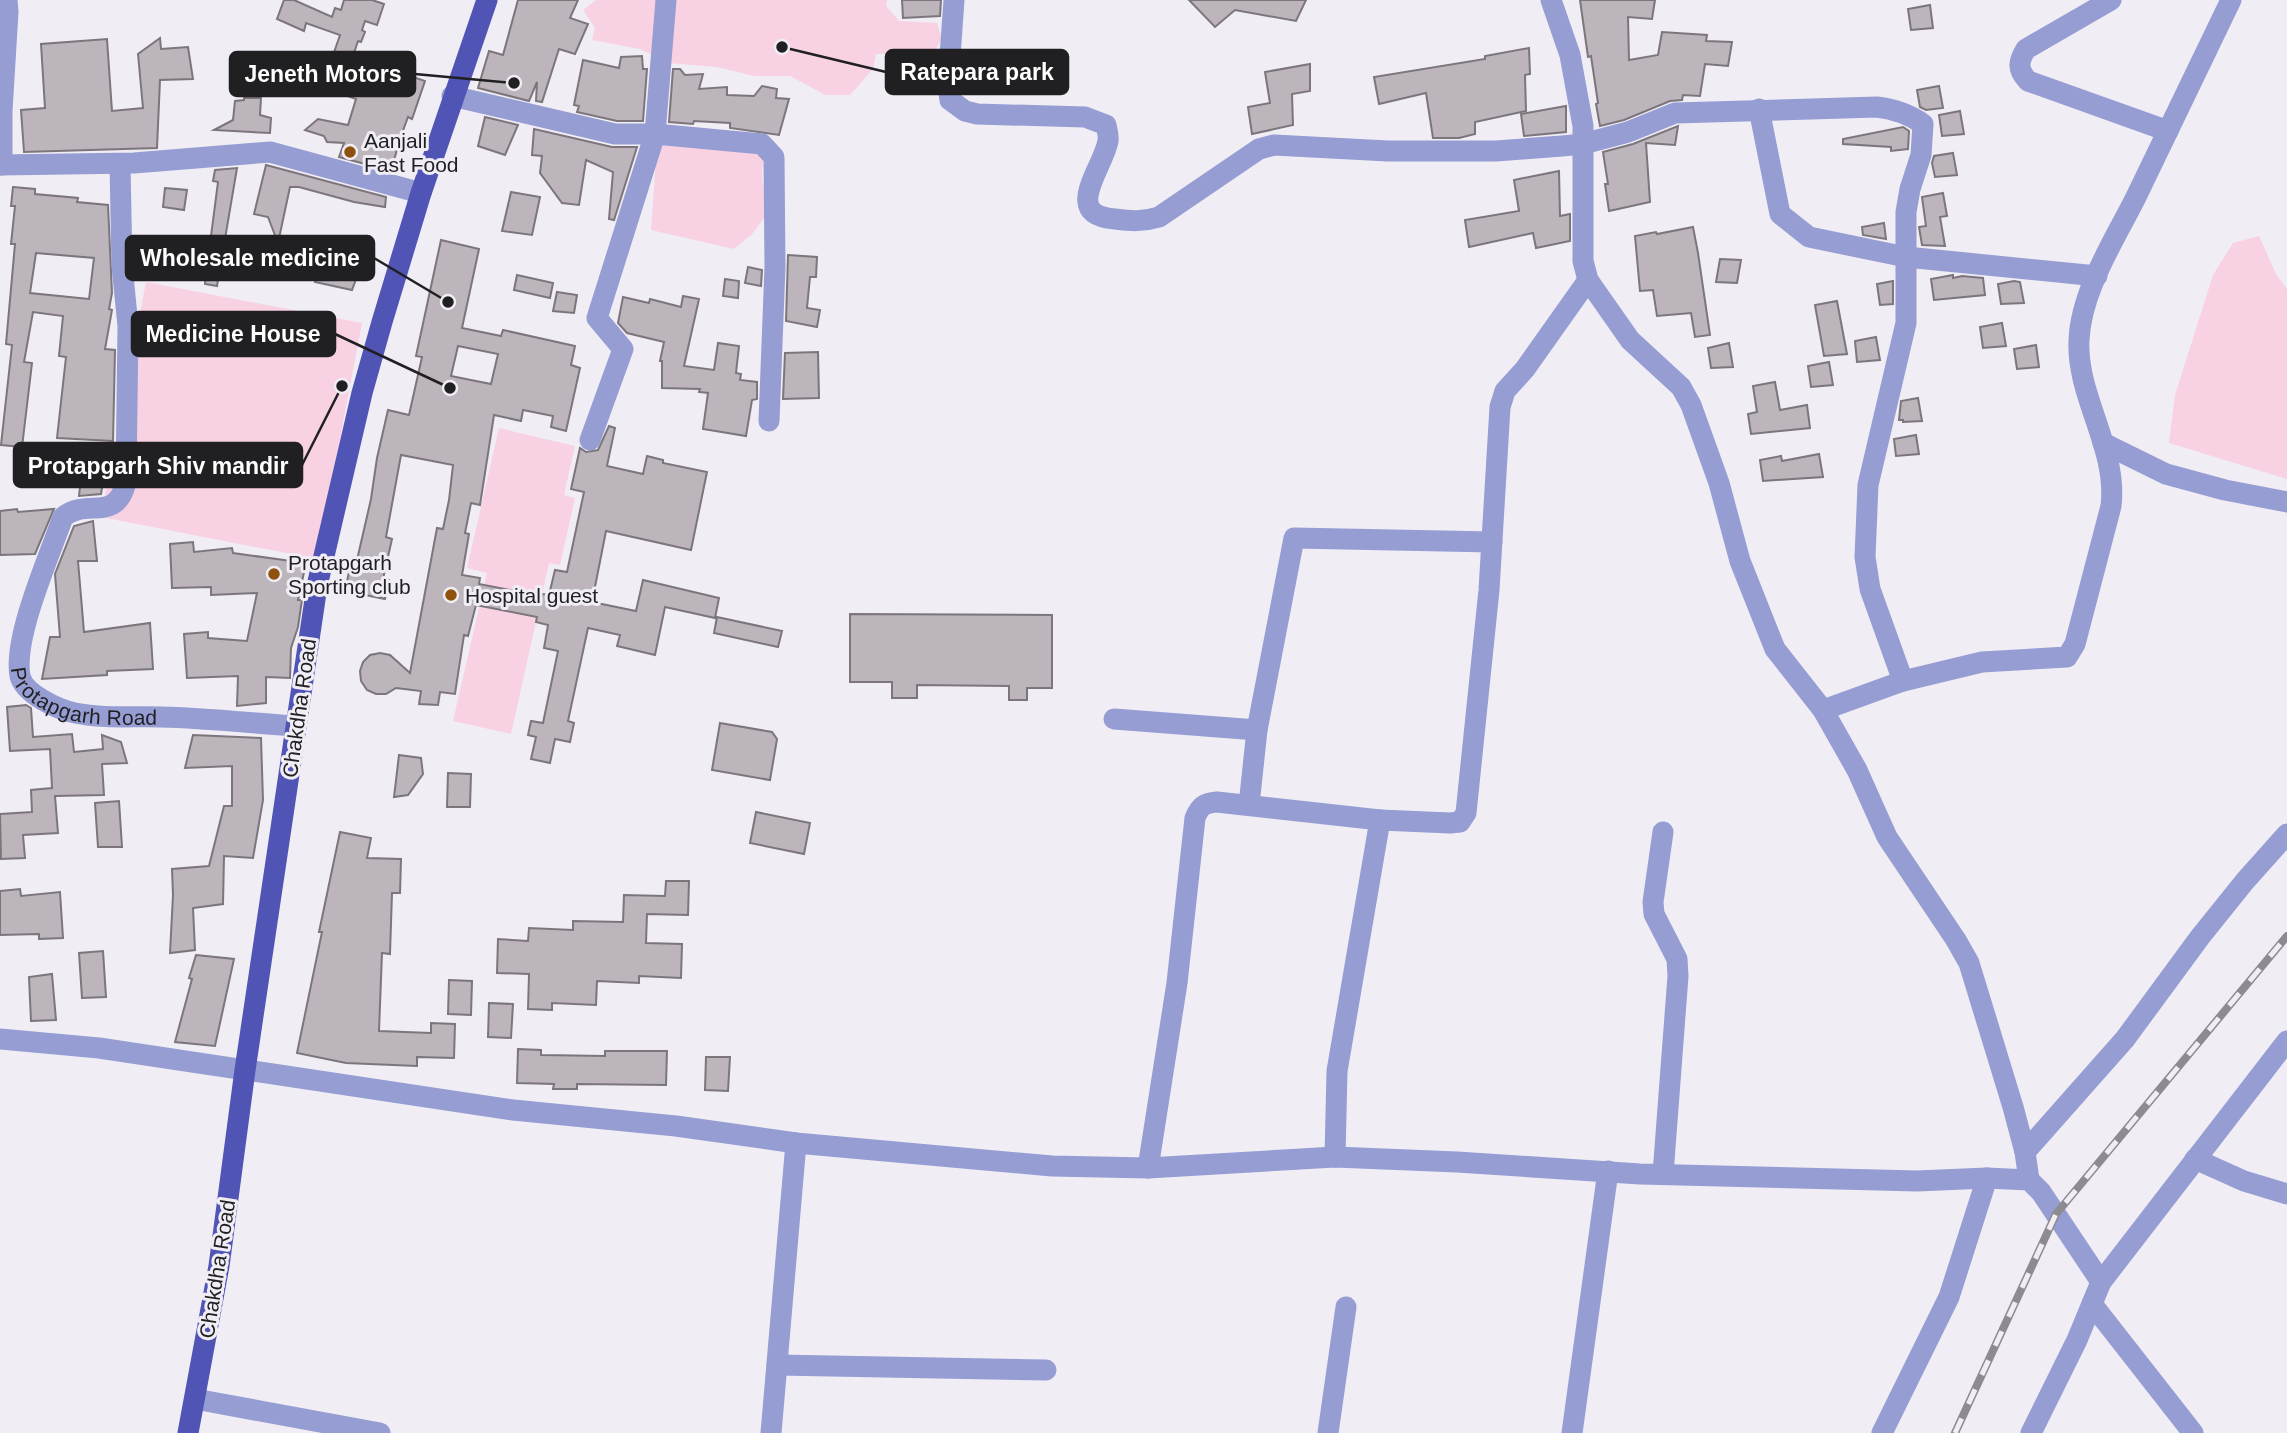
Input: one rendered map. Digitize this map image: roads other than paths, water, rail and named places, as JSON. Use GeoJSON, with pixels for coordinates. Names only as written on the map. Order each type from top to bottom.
{"type":"FeatureCollection","features":[{"type":"Feature","properties":{"kind":"main road","name":"Chakdha Road"},"geometry":{"type":"LineString","coordinates":[[188,1433],[219,1266],[245,1070],[317,586],[362,393],[421,193],[487,0]]}},
{"type":"Feature","properties":{"kind":"street"},"geometry":{"type":"LineString","coordinates":[[7,0],[1,165],[120,164],[270,152],[421,193]]}},
{"type":"Feature","properties":{"kind":"street"},"geometry":{"type":"LineString","coordinates":[[590,440],[622,349],[597,318],[655,134],[666,0]]}},
{"type":"Feature","properties":{"kind":"street"},"geometry":{"type":"LineString","coordinates":[[954,0],[947,85],[950,100],[965,111],[977,114],[1085,117],[1106,125],[1108,141],[1086,196],[1095,214],[1106,218],[1143,222],[1159,217],[1259,149],[1274,145],[1388,151],[1496,151],[1583,144],[1637,129],[1675,113],[1877,107],[1890,108],[1914,117],[1923,124],[1921,155],[1906,212],[1906,323],[1868,485],[1865,557],[1870,589],[1903,681]]}},
{"type":"Feature","properties":{"kind":"street"},"geometry":{"type":"LineString","coordinates":[[1551,0],[1576,80],[1583,144],[1583,261],[1588,280],[1630,340],[1681,387],[1691,405],[1719,483],[1740,561],[1775,649],[1823,710],[1857,770],[1887,837],[1969,963],[1988,1018],[2025,1152],[2029,1180],[2041,1192],[2101,1282]]}},
{"type":"Feature","properties":{"kind":"street"},"geometry":{"type":"LineString","coordinates":[[2110,0],[2026,49],[2019,60],[2020,72],[2028,81],[2168,131]]}},
{"type":"Feature","properties":{"kind":"street"},"geometry":{"type":"LineString","coordinates":[[1823,710],[1903,681],[1982,662],[2067,657],[2076,644],[2111,506],[2113,488],[2078,358],[2080,324],[2097,276],[2231,0]]}},
{"type":"Feature","properties":{"kind":"street"},"geometry":{"type":"LineString","coordinates":[[452,96],[607,133],[655,134],[762,144],[774,157],[775,267],[769,421]]}},
{"type":"Feature","properties":{"kind":"street"},"geometry":{"type":"LineString","coordinates":[[1759,109],[1780,214],[1809,237],[1906,257],[2097,276]]}},
{"type":"Feature","properties":{"kind":"street","name":"Protapgarh Road"},"geometry":{"type":"LineString","coordinates":[[120,164],[122,266],[128,326],[126,482],[122,496],[113,506],[71,510],[63,517],[30,608],[19,653],[20,679],[35,697],[73,713],[102,717],[163,716],[295,726]]}},
{"type":"Feature","properties":{"kind":"street"},"geometry":{"type":"LineString","coordinates":[[1148,1168],[1177,983],[1195,818],[1200,806],[1207,802],[1380,820],[1450,823],[1460,822],[1466,813],[1489,590],[1500,407],[1505,391],[1525,369],[1588,280]]}},
{"type":"Feature","properties":{"kind":"street"},"geometry":{"type":"LineString","coordinates":[[2103,443],[2166,474],[2225,490],[2287,502]]}},
{"type":"Feature","properties":{"kind":"street"},"geometry":{"type":"LineString","coordinates":[[1249,806],[1257,730],[1294,538],[1492,542]]}},
{"type":"Feature","properties":{"kind":"street"},"geometry":{"type":"LineString","coordinates":[[1114,719],[1257,730]]}},
{"type":"Feature","properties":{"kind":"street"},"geometry":{"type":"LineString","coordinates":[[1335,1157],[1337,1071],[1380,820]]}},
{"type":"Feature","properties":{"kind":"street"},"geometry":{"type":"LineString","coordinates":[[1663,832],[1653,902],[1654,914],[1678,959],[1678,976],[1663,1174]]}},
{"type":"Feature","properties":{"kind":"street"},"geometry":{"type":"LineString","coordinates":[[2025,1152],[2125,1039],[2200,937],[2287,834]]}},
{"type":"Feature","properties":{"kind":"street"},"geometry":{"type":"LineString","coordinates":[[0,1040],[99,1048],[513,1110],[676,1126],[796,1143],[1052,1166],[1148,1168],[1335,1157],[1663,1174],[1917,1181],[1987,1178],[2029,1180]]}},
{"type":"Feature","properties":{"kind":"street"},"geometry":{"type":"LineString","coordinates":[[2031,1433],[2077,1340],[2101,1282],[2287,1041]]}},
{"type":"Feature","properties":{"kind":"street"},"geometry":{"type":"LineString","coordinates":[[771,1433],[796,1143]]}},
{"type":"Feature","properties":{"kind":"street"},"geometry":{"type":"LineString","coordinates":[[2195,1159],[2244,1181],[2287,1194]]}},
{"type":"Feature","properties":{"kind":"street"},"geometry":{"type":"LineString","coordinates":[[1572,1433],[1608,1171]]}},
{"type":"Feature","properties":{"kind":"street"},"geometry":{"type":"LineString","coordinates":[[1882,1433],[1949,1297],[1987,1178]]}},
{"type":"Feature","properties":{"kind":"street"},"geometry":{"type":"LineString","coordinates":[[2092,1304],[2193,1433]]}},
{"type":"Feature","properties":{"kind":"street"},"geometry":{"type":"LineString","coordinates":[[1328,1433],[1346,1307]]}},
{"type":"Feature","properties":{"kind":"street"},"geometry":{"type":"LineString","coordinates":[[777,1365],[1046,1370]]}},
{"type":"Feature","properties":{"kind":"street"},"geometry":{"type":"LineString","coordinates":[[195,1399],[380,1433]]}},
{"type":"Feature","properties":{"kind":"railway"},"geometry":{"type":"LineString","coordinates":[[1955,1433],[2056,1214],[2287,936]]}},
{"type":"Feature","properties":{"kind":"place","name":"Ratepara park"},"geometry":{"type":"Point","coordinates":[782,47]}},
{"type":"Feature","properties":{"kind":"place","name":"Jeneth Motors"},"geometry":{"type":"Point","coordinates":[514,83]}},
{"type":"Feature","properties":{"kind":"place","name":"Aanjali Fast Food"},"geometry":{"type":"Point","coordinates":[350,152]}},
{"type":"Feature","properties":{"kind":"place","name":"Wholesale medicine"},"geometry":{"type":"Point","coordinates":[448,302]}},
{"type":"Feature","properties":{"kind":"place","name":"Protapgarh Shiv mandir"},"geometry":{"type":"Point","coordinates":[342,386]}},
{"type":"Feature","properties":{"kind":"place","name":"Medicine House"},"geometry":{"type":"Point","coordinates":[450,388]}},
{"type":"Feature","properties":{"kind":"place","name":"Protapgarh Sporting club"},"geometry":{"type":"Point","coordinates":[274,574]}},
{"type":"Feature","properties":{"kind":"place","name":"Hospital guest"},"geometry":{"type":"Point","coordinates":[451,595]}}]}
